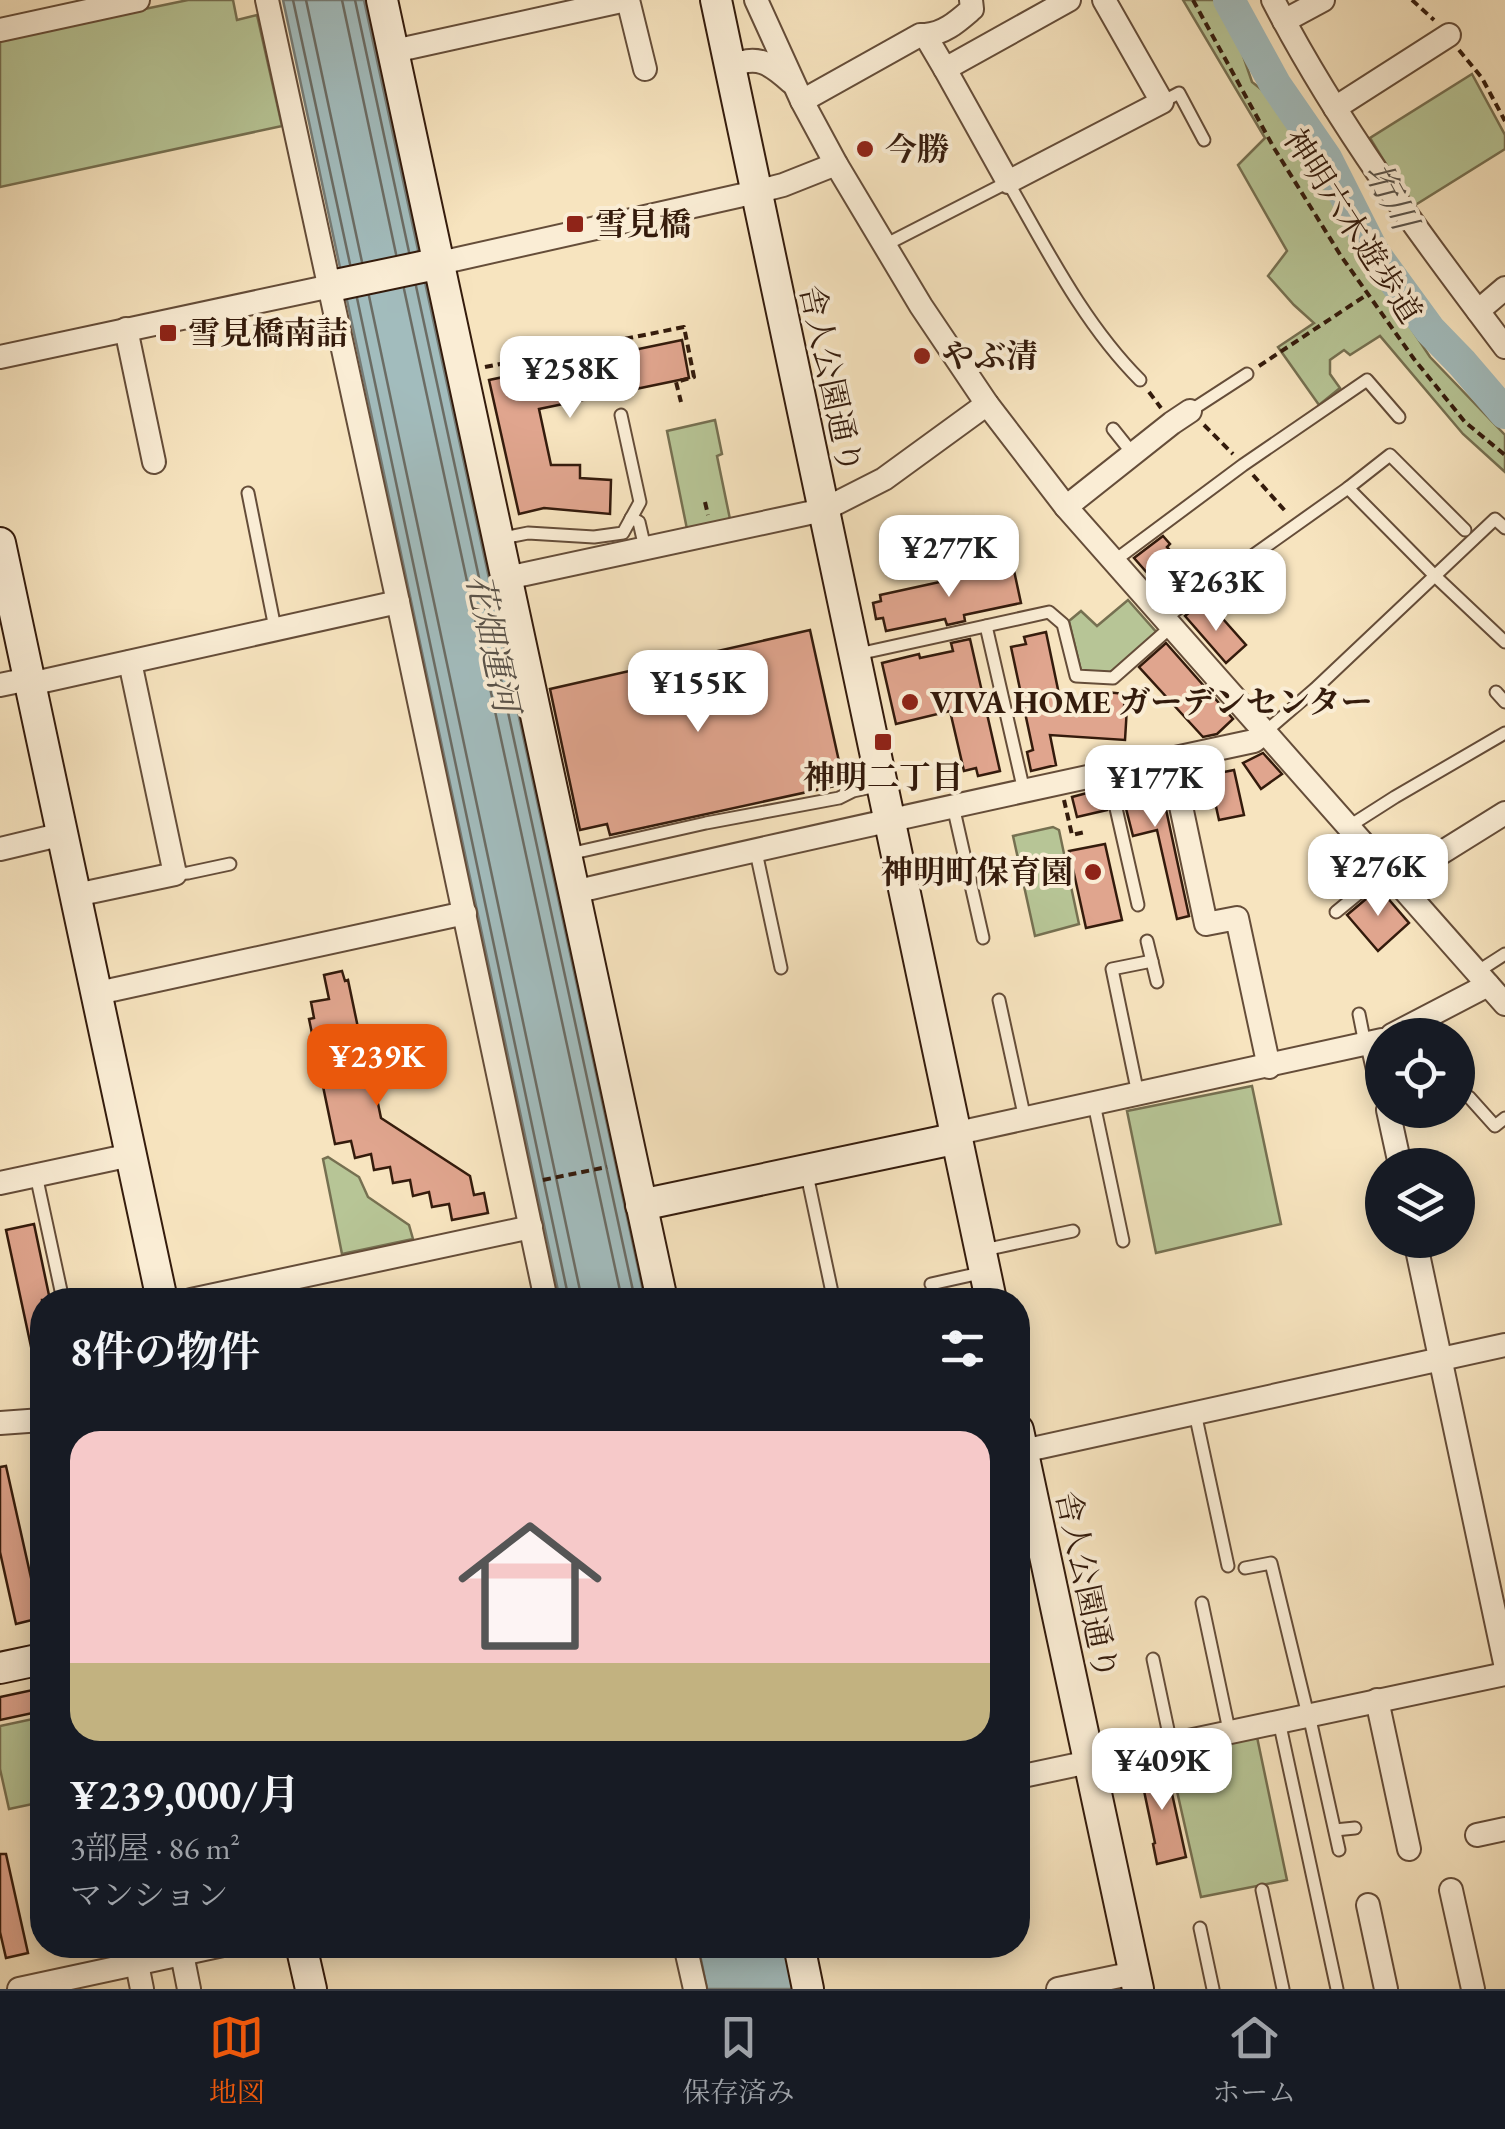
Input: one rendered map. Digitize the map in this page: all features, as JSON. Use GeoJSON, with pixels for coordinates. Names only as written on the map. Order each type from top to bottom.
{"type":"FeatureCollection","features":[{"type":"Feature","properties":{"kind":"street"},"geometry":{"type":"LineString","coordinates":[[0,30],[138,0]]}},
{"type":"Feature","properties":{"kind":"street"},"geometry":{"type":"LineString","coordinates":[[267,0],[332,286],[544,1288]]}},
{"type":"Feature","properties":{"kind":"street"},"geometry":{"type":"LineString","coordinates":[[382,0],[435,264],[507,578],[659,1288]]}},
{"type":"Feature","properties":{"kind":"street"},"geometry":{"type":"LineString","coordinates":[[394,51],[627,0],[645,70]]}},
{"type":"Feature","properties":{"kind":"street","name":"舎人公園通り"},"geometry":{"type":"LineString","coordinates":[[716,0],[985,1274]]}},
{"type":"Feature","properties":{"kind":"street"},"geometry":{"type":"LineString","coordinates":[[756,0],[798,93],[836,164],[987,404],[1066,507],[1505,1004]]}},
{"type":"Feature","properties":{"kind":"street"},"geometry":{"type":"LineString","coordinates":[[798,93],[920,35],[936,34],[972,9],[971,0]]}},
{"type":"Feature","properties":{"kind":"street"},"geometry":{"type":"LineString","coordinates":[[945,69],[1069,0]]}},
{"type":"Feature","properties":{"kind":"street"},"geometry":{"type":"LineString","coordinates":[[925,35],[1008,182],[1162,102],[1104,0]]}},
{"type":"Feature","properties":{"kind":"street"},"geometry":{"type":"LineString","coordinates":[[1323,0],[1278,11],[1335,108],[1418,232],[1505,347]]}},
{"type":"Feature","properties":{"kind":"street"},"geometry":{"type":"LineString","coordinates":[[1335,108],[1448,34]]}},
{"type":"Feature","properties":{"kind":"street"},"geometry":{"type":"LineString","coordinates":[[730,68],[753,60],[777,69],[798,93]]}},
{"type":"Feature","properties":{"kind":"street"},"geometry":{"type":"LineString","coordinates":[[0,356],[756,192],[836,164]]}},
{"type":"Feature","properties":{"kind":"street"},"geometry":{"type":"LineString","coordinates":[[1478,311],[1505,288]]}},
{"type":"Feature","properties":{"kind":"street"},"geometry":{"type":"LineString","coordinates":[[126,329],[154,462]]}},
{"type":"Feature","properties":{"kind":"street"},"geometry":{"type":"LineString","coordinates":[[507,578],[822,510],[884,479],[987,404]]}},
{"type":"Feature","properties":{"kind":"street"},"geometry":{"type":"LineString","coordinates":[[1066,507],[1181,417]]}},
{"type":"Feature","properties":{"kind":"street"},"geometry":{"type":"LineString","coordinates":[[0,543],[20,683],[63,834],[159,1288]]}},
{"type":"Feature","properties":{"kind":"street"},"geometry":{"type":"LineString","coordinates":[[20,683],[398,602]]}},
{"type":"Feature","properties":{"kind":"street"},"geometry":{"type":"LineString","coordinates":[[76,895],[175,874],[130,662]]}},
{"type":"Feature","properties":{"kind":"street"},"geometry":{"type":"LineString","coordinates":[[573,890],[1254,741],[1264,733]]}},
{"type":"Feature","properties":{"kind":"street"},"geometry":{"type":"LineString","coordinates":[[1171,758],[1206,924],[1237,918],[1268,1066]]}},
{"type":"Feature","properties":{"kind":"street"},"geometry":{"type":"LineString","coordinates":[[1392,876],[1505,813]]}},
{"type":"Feature","properties":{"kind":"street"},"geometry":{"type":"LineString","coordinates":[[0,848],[63,834]]}},
{"type":"Feature","properties":{"kind":"street"},"geometry":{"type":"LineString","coordinates":[[98,992],[464,912]]}},
{"type":"Feature","properties":{"kind":"street"},"geometry":{"type":"LineString","coordinates":[[1415,1018],[1482,978]]}},
{"type":"Feature","properties":{"kind":"street"},"geometry":{"type":"LineString","coordinates":[[641,1205],[944,1141],[967,1131],[1365,1043]]}},
{"type":"Feature","properties":{"kind":"street"},"geometry":{"type":"LineString","coordinates":[[0,1183],[131,1154]]}},
{"type":"Feature","properties":{"kind":"street"},"geometry":{"type":"LineString","coordinates":[[248,1288],[531,1227]]}},
{"type":"Feature","properties":{"kind":"street"},"geometry":{"type":"LineString","coordinates":[[1418,1258],[1505,1663]]}},
{"type":"Feature","properties":{"kind":"street"},"geometry":{"type":"LineString","coordinates":[[1030,1443],[1195,1413],[1505,1345]]}},
{"type":"Feature","properties":{"kind":"street"},"geometry":{"type":"LineString","coordinates":[[0,1423],[30,1421]]}},
{"type":"Feature","properties":{"kind":"street","name":"舎人公園通り"},"geometry":{"type":"LineString","coordinates":[[1030,1495],[1136,1981]]}},
{"type":"Feature","properties":{"kind":"street"},"geometry":{"type":"LineString","coordinates":[[0,1668],[30,1662]]}},
{"type":"Feature","properties":{"kind":"street"},"geometry":{"type":"LineString","coordinates":[[1030,1774],[1378,1700],[1428,1683],[1505,1674]]}},
{"type":"Feature","properties":{"kind":"street"},"geometry":{"type":"LineString","coordinates":[[1378,1700],[1409,1849]]}},
{"type":"Feature","properties":{"kind":"street"},"geometry":{"type":"LineString","coordinates":[[1477,1835],[1505,1829]]}},
{"type":"Feature","properties":{"kind":"street"},"geometry":{"type":"LineString","coordinates":[[1451,1890],[1473,1989]]}},
{"type":"Feature","properties":{"kind":"street"},"geometry":{"type":"LineString","coordinates":[[1368,1905],[1386,1989]]}},
{"type":"Feature","properties":{"kind":"street"},"geometry":{"type":"LineString","coordinates":[[19,1989],[164,1958]]}},
{"type":"Feature","properties":{"kind":"street"},"geometry":{"type":"LineString","coordinates":[[183,1958],[189,1989]]}},
{"type":"Feature","properties":{"kind":"street"},"geometry":{"type":"LineString","coordinates":[[304,1958],[311,1989]]}},
{"type":"Feature","properties":{"kind":"street"},"geometry":{"type":"LineString","coordinates":[[688,1958],[695,1989]]}},
{"type":"Feature","properties":{"kind":"street"},"geometry":{"type":"LineString","coordinates":[[802,1958],[808,1989]]}},
{"type":"Feature","properties":{"kind":"street"},"geometry":{"type":"LineString","coordinates":[[136,1964],[142,1989]]}},
{"type":"Feature","properties":{"kind":"street"},"geometry":{"type":"LineString","coordinates":[[1058,1989],[1136,1981]]}},
{"type":"Feature","properties":{"kind":"lane"},"geometry":{"type":"LineString","coordinates":[[1162,102],[1180,93],[1204,140]]}},
{"type":"Feature","properties":{"kind":"lane"},"geometry":{"type":"LineString","coordinates":[[885,245],[1008,182],[1094,323],[1140,380]]}},
{"type":"Feature","properties":{"kind":"lane"},"geometry":{"type":"LineString","coordinates":[[1181,417],[1247,374]]}},
{"type":"Feature","properties":{"kind":"lane"},"geometry":{"type":"LineString","coordinates":[[1114,562],[1243,465],[1367,380],[1399,417]]}},
{"type":"Feature","properties":{"kind":"lane"},"geometry":{"type":"LineString","coordinates":[[498,539],[528,533],[594,537],[623,533],[640,502],[621,415]]}},
{"type":"Feature","properties":{"kind":"lane"},"geometry":{"type":"LineString","coordinates":[[1113,429],[1133,454]]}},
{"type":"Feature","properties":{"kind":"lane"},"geometry":{"type":"LineString","coordinates":[[854,655],[1049,612],[1063,624],[1076,676],[1114,678],[1168,622],[1390,455],[1465,530]]}},
{"type":"Feature","properties":{"kind":"lane"},"geometry":{"type":"LineString","coordinates":[[1348,488],[1505,642]]}},
{"type":"Feature","properties":{"kind":"lane"},"geometry":{"type":"LineString","coordinates":[[248,493],[275,628]]}},
{"type":"Feature","properties":{"kind":"lane"},"geometry":{"type":"LineString","coordinates":[[631,518],[638,522],[645,548]]}},
{"type":"Feature","properties":{"kind":"lane"},"geometry":{"type":"LineString","coordinates":[[1264,733],[1495,519],[1505,528]]}},
{"type":"Feature","properties":{"kind":"lane"},"geometry":{"type":"LineString","coordinates":[[986,626],[1024,791]]}},
{"type":"Feature","properties":{"kind":"lane"},"geometry":{"type":"LineString","coordinates":[[1348,827],[1505,732]]}},
{"type":"Feature","properties":{"kind":"lane"},"geometry":{"type":"LineString","coordinates":[[1108,772],[1138,905]]}},
{"type":"Feature","properties":{"kind":"lane"},"geometry":{"type":"LineString","coordinates":[[565,855],[839,798],[880,785]]}},
{"type":"Feature","properties":{"kind":"lane"},"geometry":{"type":"LineString","coordinates":[[953,805],[983,938]]}},
{"type":"Feature","properties":{"kind":"lane"},"geometry":{"type":"LineString","coordinates":[[756,852],[780,968]]}},
{"type":"Feature","properties":{"kind":"lane"},"geometry":{"type":"LineString","coordinates":[[175,874],[230,864]]}},
{"type":"Feature","properties":{"kind":"lane"},"geometry":{"type":"LineString","coordinates":[[1336,912],[1392,876]]}},
{"type":"Feature","properties":{"kind":"lane"},"geometry":{"type":"LineString","coordinates":[[1148,942],[1157,982]]}},
{"type":"Feature","properties":{"kind":"lane"},"geometry":{"type":"LineString","coordinates":[[1482,978],[1505,954]]}},
{"type":"Feature","properties":{"kind":"lane"},"geometry":{"type":"LineString","coordinates":[[1138,1094],[1112,969],[1152,961]]}},
{"type":"Feature","properties":{"kind":"lane"},"geometry":{"type":"LineString","coordinates":[[999,1000],[1025,1119]]}},
{"type":"Feature","properties":{"kind":"lane"},"geometry":{"type":"LineString","coordinates":[[1359,1014],[1365,1022]]}},
{"type":"Feature","properties":{"kind":"lane"},"geometry":{"type":"LineString","coordinates":[[1475,1103],[1494,1126],[1505,1118]]}},
{"type":"Feature","properties":{"kind":"lane"},"geometry":{"type":"LineString","coordinates":[[1094,1104],[1123,1240]]}},
{"type":"Feature","properties":{"kind":"lane"},"geometry":{"type":"LineString","coordinates":[[806,1170],[830,1288]]}},
{"type":"Feature","properties":{"kind":"lane"},"geometry":{"type":"LineString","coordinates":[[36,1175],[60,1288]]}},
{"type":"Feature","properties":{"kind":"lane"},"geometry":{"type":"LineString","coordinates":[[930,1284],[985,1274],[1072,1230]]}},
{"type":"Feature","properties":{"kind":"lane"},"geometry":{"type":"LineString","coordinates":[[1195,1413],[1228,1566]]}},
{"type":"Feature","properties":{"kind":"lane"},"geometry":{"type":"LineString","coordinates":[[1246,1568],[1272,1563],[1340,1850]]}},
{"type":"Feature","properties":{"kind":"lane"},"geometry":{"type":"LineString","coordinates":[[1202,1603],[1229,1730]]}},
{"type":"Feature","properties":{"kind":"lane"},"geometry":{"type":"LineString","coordinates":[[1153,1658],[1171,1744]]}},
{"type":"Feature","properties":{"kind":"lane"},"geometry":{"type":"LineString","coordinates":[[1279,1721],[1337,1989]]}},
{"type":"Feature","properties":{"kind":"lane"},"geometry":{"type":"LineString","coordinates":[[1335,1830],[1354,1828]]}},
{"type":"Feature","properties":{"kind":"lane"},"geometry":{"type":"LineString","coordinates":[[1262,1890],[1284,1989]]}},
{"type":"Feature","properties":{"kind":"lane"},"geometry":{"type":"LineString","coordinates":[[1200,1928],[1213,1989]]}},
{"type":"Feature","properties":{"kind":"path","name":"神明六木遊歩道"},"geometry":{"type":"LineString","coordinates":[[1192,0],[1274,148],[1341,256],[1414,359],[1465,422],[1505,455]]}},
{"type":"Feature","properties":{"kind":"path"},"geometry":{"type":"LineString","coordinates":[[1412,0],[1448,34],[1482,78],[1505,121]]}},
{"type":"Feature","properties":{"kind":"path"},"geometry":{"type":"LineString","coordinates":[[1247,374],[1368,294]]}},
{"type":"Feature","properties":{"kind":"path"},"geometry":{"type":"LineString","coordinates":[[475,369],[684,327],[694,377],[676,382],[680,402]]}},
{"type":"Feature","properties":{"kind":"path"},"geometry":{"type":"LineString","coordinates":[[1140,380],[1181,417]]}},
{"type":"Feature","properties":{"kind":"path"},"geometry":{"type":"LineString","coordinates":[[1062,791],[1072,835],[1086,832]]}},
{"type":"Feature","properties":{"kind":"path"},"geometry":{"type":"LineString","coordinates":[[536,1182],[618,1166]]}},
{"type":"Feature","properties":{"kind":"green space"},"geometry":{"type":"Polygon","coordinates":[[[188,0],[233,0],[237,20],[257,15],[282,126],[0,187],[0,39],[188,0]]]}},
{"type":"Feature","properties":{"kind":"green space"},"geometry":{"type":"Polygon","coordinates":[[[1183,0],[1216,0],[1239,44],[1252,82],[1281,105],[1391,298],[1430,357],[1505,435],[1505,472],[1463,434],[1380,336],[1350,355],[1344,350],[1330,360],[1330,374],[1340,388],[1319,405],[1278,347],[1314,323],[1268,276],[1287,251],[1238,165],[1265,138],[1183,0]]]}},
{"type":"Feature","properties":{"kind":"green space"},"geometry":{"type":"Polygon","coordinates":[[[1472,74],[1505,135],[1505,149],[1412,207],[1370,138],[1472,74]]]}},
{"type":"Feature","properties":{"kind":"green space"},"geometry":{"type":"Polygon","coordinates":[[[715,420],[722,454],[717,456],[731,524],[688,534],[667,431],[715,420]]]}},
{"type":"Feature","properties":{"kind":"green space"},"geometry":{"type":"Polygon","coordinates":[[[1128,600],[1158,634],[1114,673],[1081,671],[1069,621],[1081,611],[1097,626],[1128,600]]]}},
{"type":"Feature","properties":{"kind":"green space"},"geometry":{"type":"Polygon","coordinates":[[[1053,827],[1059,830],[1079,924],[1035,936],[1013,836],[1053,827]]]}},
{"type":"Feature","properties":{"kind":"green space"},"geometry":{"type":"Polygon","coordinates":[[[1252,1086],[1281,1224],[1156,1253],[1127,1111],[1252,1086]]]}},
{"type":"Feature","properties":{"kind":"green space"},"geometry":{"type":"Polygon","coordinates":[[[328,1157],[359,1177],[368,1197],[409,1225],[413,1239],[342,1254],[323,1159],[328,1157]]]}},
{"type":"Feature","properties":{"kind":"green space"},"geometry":{"type":"Polygon","coordinates":[[[30,1720],[30,1805],[9,1809],[0,1769],[0,1726],[30,1720]]]}},
{"type":"Feature","properties":{"kind":"green space"},"geometry":{"type":"Polygon","coordinates":[[[1257,1737],[1287,1880],[1201,1897],[1169,1756],[1257,1737]]]}},
{"type":"Feature","properties":{"kind":"water","name":"花畑運河"},"geometry":{"type":"Polygon","coordinates":[[[283,0],[364,0],[642,1288],[557,1288],[283,0]]]}},
{"type":"Feature","properties":{"kind":"water"},"geometry":{"type":"Polygon","coordinates":[[[701,1958],[787,1958],[794,1989],[707,1989],[701,1958]]]}},
{"type":"Feature","properties":{"kind":"building"},"geometry":{"type":"Polygon","coordinates":[[[682,340],[689,378],[539,409],[551,465],[580,465],[580,478],[611,480],[610,514],[544,508],[519,514],[489,380],[682,340]]]}},
{"type":"Feature","properties":{"kind":"building"},"geometry":{"type":"Polygon","coordinates":[[[1163,536],[1170,544],[1167,547],[1196,579],[1172,601],[1134,558],[1163,536]]]}},
{"type":"Feature","properties":{"kind":"building"},"geometry":{"type":"Polygon","coordinates":[[[1013,566],[1021,603],[964,615],[965,621],[947,625],[945,619],[886,631],[883,618],[876,619],[873,603],[881,601],[880,595],[1013,566]]]}},
{"type":"Feature","properties":{"kind":"building"},"geometry":{"type":"Polygon","coordinates":[[[1200,604],[1217,625],[1223,619],[1246,645],[1226,663],[1185,616],[1200,604]]]}},
{"type":"Feature","properties":{"kind":"building"},"geometry":{"type":"Polygon","coordinates":[[[810,630],[844,784],[610,835],[607,824],[580,830],[550,689],[810,630]]]}},
{"type":"Feature","properties":{"kind":"building"},"geometry":{"type":"Polygon","coordinates":[[[1046,632],[1060,699],[1106,702],[1106,692],[1125,694],[1125,740],[1050,735],[1056,765],[1031,771],[1027,752],[1033,750],[1011,647],[1026,644],[1024,637],[1046,632]]]}},
{"type":"Feature","properties":{"kind":"building"},"geometry":{"type":"Polygon","coordinates":[[[970,639],[1000,771],[978,776],[976,768],[964,771],[950,711],[896,724],[882,663],[953,651],[951,643],[970,639]]]}},
{"type":"Feature","properties":{"kind":"building"},"geometry":{"type":"Polygon","coordinates":[[[1166,643],[1233,719],[1217,734],[1203,737],[1139,667],[1166,643]]]}},
{"type":"Feature","properties":{"kind":"building"},"geometry":{"type":"Polygon","coordinates":[[[1263,753],[1282,774],[1261,789],[1243,763],[1263,753]]]}},
{"type":"Feature","properties":{"kind":"building"},"geometry":{"type":"Polygon","coordinates":[[[1234,770],[1244,815],[1219,820],[1209,775],[1234,770]]]}},
{"type":"Feature","properties":{"kind":"building"},"geometry":{"type":"Polygon","coordinates":[[[1159,777],[1189,916],[1177,919],[1157,830],[1133,836],[1120,785],[1159,777]]]}},
{"type":"Feature","properties":{"kind":"building"},"geometry":{"type":"Polygon","coordinates":[[[1102,789],[1107,810],[1077,817],[1072,797],[1102,789]]]}},
{"type":"Feature","properties":{"kind":"building"},"geometry":{"type":"Polygon","coordinates":[[[1105,844],[1122,920],[1086,928],[1069,851],[1105,844]]]}},
{"type":"Feature","properties":{"kind":"building"},"geometry":{"type":"Polygon","coordinates":[[[1379,888],[1409,923],[1378,951],[1347,915],[1379,888]]]}},
{"type":"Feature","properties":{"kind":"building"},"geometry":{"type":"Polygon","coordinates":[[[342,971],[345,981],[348,980],[361,1042],[365,1041],[381,1118],[470,1176],[474,1195],[484,1193],[488,1213],[452,1220],[449,1204],[432,1207],[429,1192],[413,1196],[410,1180],[393,1183],[390,1167],[374,1170],[371,1154],[355,1158],[351,1141],[335,1144],[309,1019],[314,1018],[311,1002],[329,999],[324,975],[342,971]]]}},
{"type":"Feature","properties":{"kind":"building"},"geometry":{"type":"Polygon","coordinates":[[[34,1224],[47,1288],[30,1288],[30,1342],[6,1230],[34,1224]]]}},
{"type":"Feature","properties":{"kind":"building"},"geometry":{"type":"Polygon","coordinates":[[[6,1466],[30,1573],[30,1620],[16,1624],[0,1552],[0,1467],[6,1466]]]}},
{"type":"Feature","properties":{"kind":"building"},"geometry":{"type":"Polygon","coordinates":[[[30,1691],[30,1714],[0,1720],[0,1697],[30,1691]]]}},
{"type":"Feature","properties":{"kind":"building"},"geometry":{"type":"Polygon","coordinates":[[[1165,1762],[1186,1857],[1157,1864],[1139,1767],[1165,1762]]]}},
{"type":"Feature","properties":{"kind":"building"},"geometry":{"type":"Polygon","coordinates":[[[0,1854],[6,1854],[28,1953],[6,1958],[0,1932],[0,1854]]]}},
{"type":"Feature","properties":{"kind":"waterway","name":"垳川"},"geometry":{"type":"LineString","coordinates":[[1229,0],[1275,84],[1326,158],[1374,253],[1430,330],[1505,413]]}},
{"type":"Feature","properties":{"kind":"place","name":"今勝"},"geometry":{"type":"Point","coordinates":[865,149]}},
{"type":"Feature","properties":{"kind":"place","name":"雪見橋"},"geometry":{"type":"Point","coordinates":[575,224]}},
{"type":"Feature","properties":{"kind":"place","name":"雪見橋南詰"},"geometry":{"type":"Point","coordinates":[168,333]}},
{"type":"Feature","properties":{"kind":"place","name":"やぶ清"},"geometry":{"type":"Point","coordinates":[922,356]}},
{"type":"Feature","properties":{"kind":"place","name":"VIVA HOME ガーデンセンター"},"geometry":{"type":"Point","coordinates":[910,702]}},
{"type":"Feature","properties":{"kind":"place","name":"神明二丁目"},"geometry":{"type":"Point","coordinates":[883,742]}},
{"type":"Feature","properties":{"kind":"place","name":"神明町保育園"},"geometry":{"type":"Point","coordinates":[1093,872]}}]}
